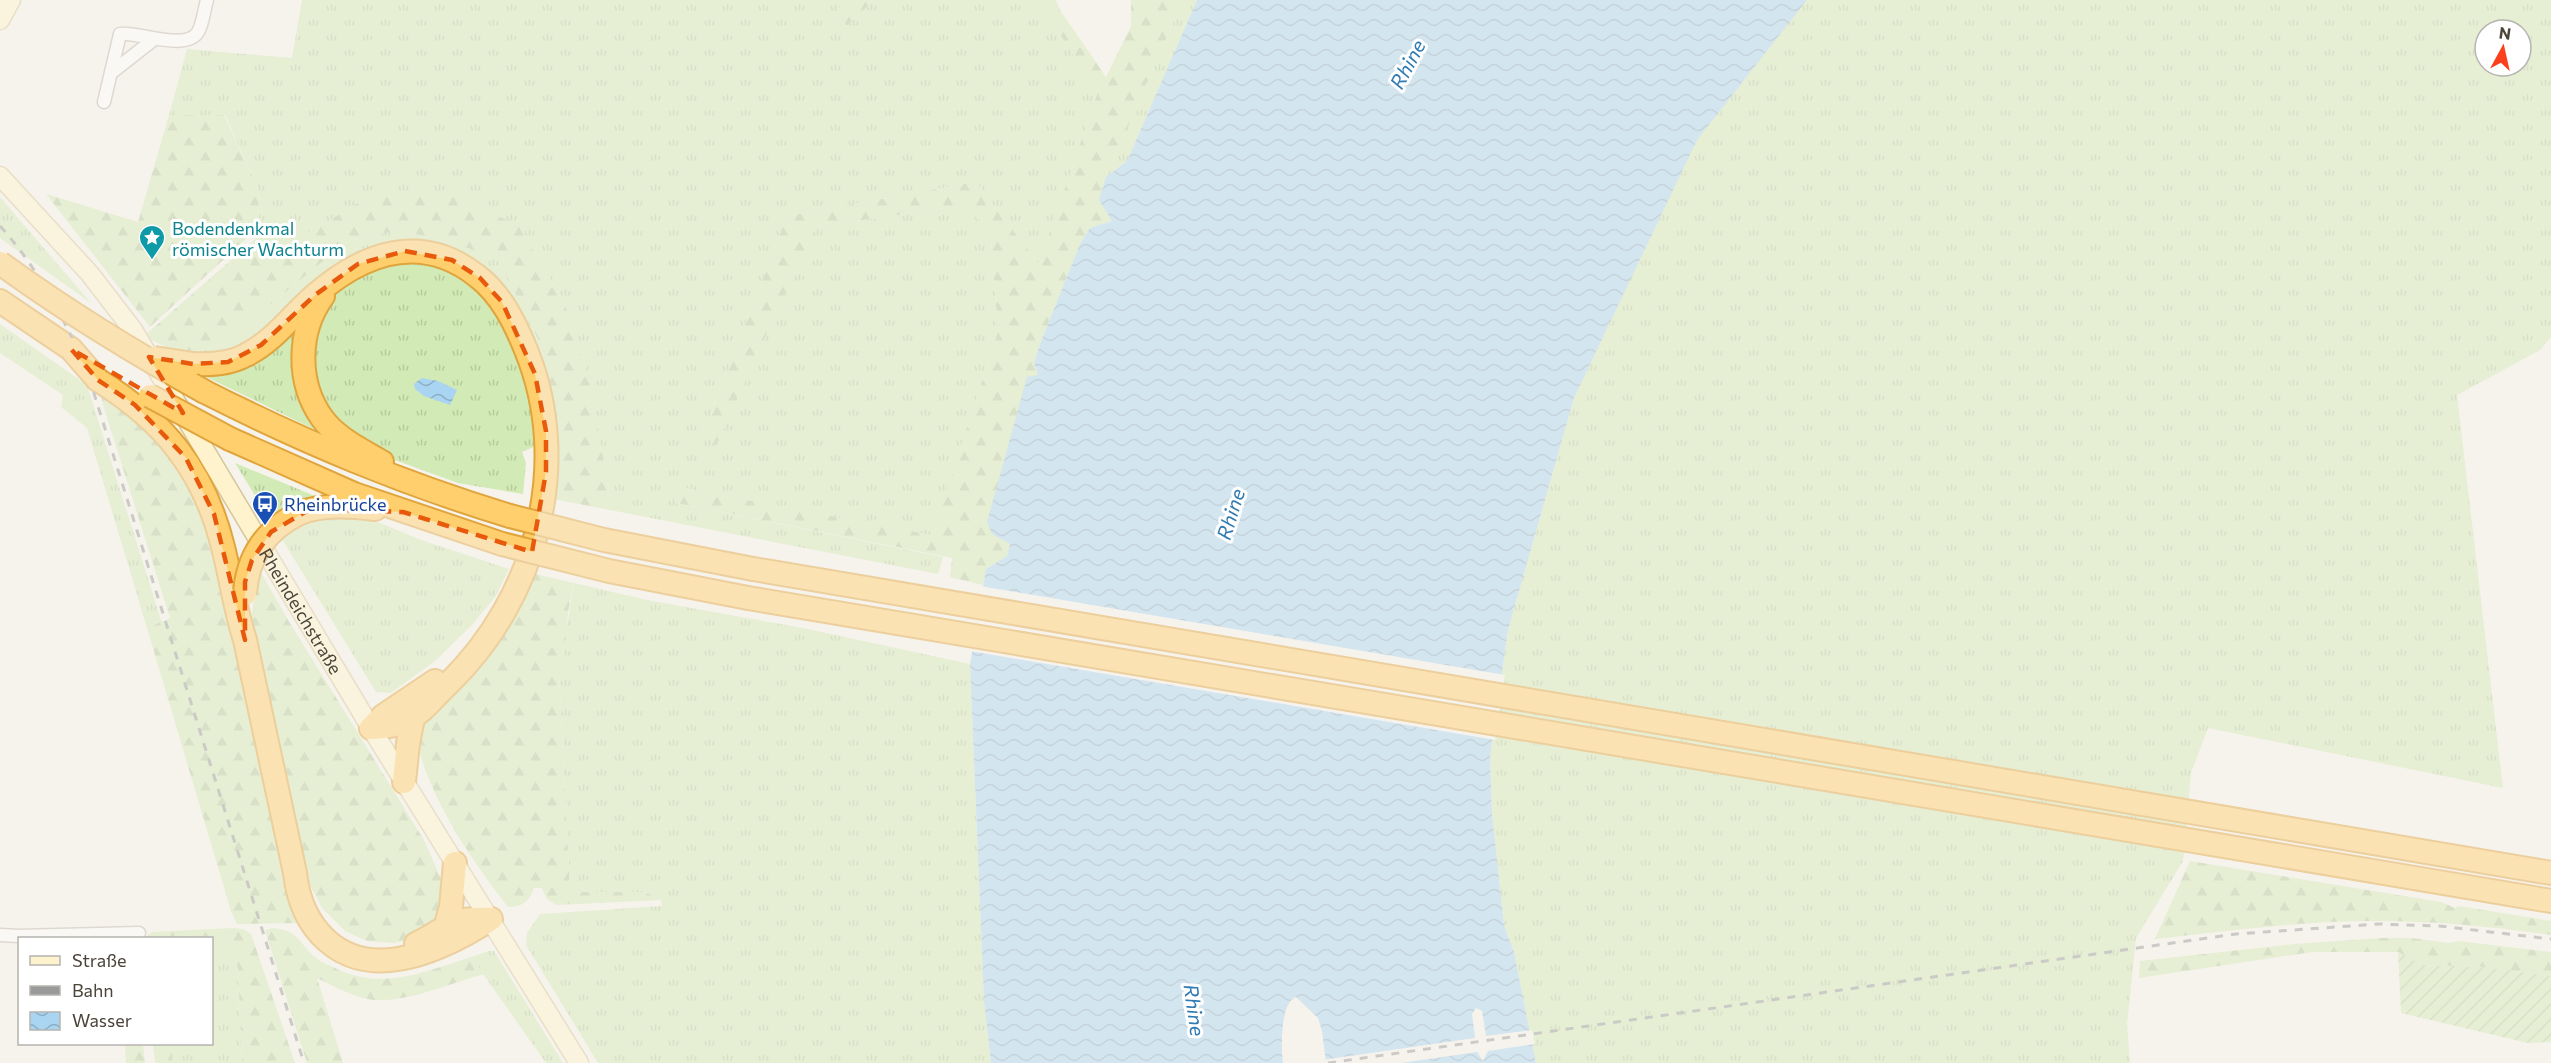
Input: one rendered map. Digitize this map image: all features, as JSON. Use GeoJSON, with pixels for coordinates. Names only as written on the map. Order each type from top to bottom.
{"type":"FeatureCollection","features":[{"type":"Feature","properties":{"kind":"highway"},"geometry":{"type":"LineString","coordinates":[[138,355],[194,364],[228,362],[245,356],[276,334],[315,295],[358,264],[389,253],[405,251],[437,255],[452,260],[480,278],[502,302],[520,336],[535,374],[543,411],[546,452],[545,493],[538,534],[524,573],[480,651],[413,718],[391,728],[371,728]]}},
{"type":"Feature","properties":{"kind":"highway"},"geometry":{"type":"LineString","coordinates":[[0,262],[67,310],[138,355],[262,421],[368,468],[446,497],[510,516],[660,552],[854,587],[2551,873]]}},
{"type":"Feature","properties":{"kind":"highway"},"geometry":{"type":"LineString","coordinates":[[333,282],[315,311],[305,339],[304,373],[312,402],[322,419],[337,433],[446,497]]}},
{"type":"Feature","properties":{"kind":"highway"},"geometry":{"type":"LineString","coordinates":[[0,301],[71,349],[162,430],[186,458],[207,495],[224,548],[236,612],[245,640],[302,907],[316,931],[326,942],[362,958],[397,959],[416,955],[465,936],[490,920]]}},
{"type":"Feature","properties":{"kind":"highway"},"geometry":{"type":"LineString","coordinates":[[96,372],[150,396],[230,439],[354,494],[502,544],[609,571],[748,598],[2551,901]]}},
{"type":"Feature","properties":{"kind":"highway"},"geometry":{"type":"LineString","coordinates":[[245,640],[245,594],[252,560],[263,540],[280,524],[310,509],[336,506],[403,512]]}},
{"type":"Feature","properties":{"kind":"highway"},"geometry":{"type":"LineString","coordinates":[[371,728],[383,716],[415,696],[446,672],[493,627]]}},
{"type":"Feature","properties":{"kind":"highway"},"geometry":{"type":"LineString","coordinates":[[404,782],[413,718]]}},
{"type":"Feature","properties":{"kind":"highway"},"geometry":{"type":"LineString","coordinates":[[446,925],[451,907],[455,863]]}},
{"type":"Feature","properties":{"kind":"highway"},"geometry":{"type":"LineString","coordinates":[[295,873],[310,904],[326,924],[348,942],[364,947],[397,949],[412,945],[446,925],[460,920],[490,920]]}},
{"type":"Feature","properties":{"kind":"main road"},"geometry":{"type":"LineString","coordinates":[[0,20],[11,0]]}},
{"type":"Feature","properties":{"kind":"main road","name":"Rheindeichstraße"},"geometry":{"type":"LineString","coordinates":[[0,176],[90,274],[133,330],[371,728],[579,1063]]}},
{"type":"Feature","properties":{"kind":"street"},"geometry":{"type":"LineString","coordinates":[[104,102],[120,34],[125,33],[153,40],[191,39],[198,33],[207,0]]}},
{"type":"Feature","properties":{"kind":"street"},"geometry":{"type":"LineString","coordinates":[[111,73],[153,40]]}},
{"type":"Feature","properties":{"kind":"street"},"geometry":{"type":"LineString","coordinates":[[117,45],[128,59]]}},
{"type":"Feature","properties":{"kind":"street"},"geometry":{"type":"LineString","coordinates":[[0,935],[139,933]]}},
{"type":"Feature","properties":{"kind":"highlighted area"},"geometry":{"type":"Polygon","coordinates":[[[405,251],[452,260],[480,278],[502,302],[535,374],[546,431],[546,472],[532,552],[403,512],[310,509],[271,532],[252,560],[245,582],[245,640],[214,514],[186,458],[135,405],[98,380],[71,349],[183,413],[149,357],[193,364],[228,362],[261,345],[315,295],[358,264],[405,251]]]}},
{"type":"Feature","properties":{"kind":"green space"},"geometry":{"type":"Polygon","coordinates":[[[302,0],[846,0],[834,13],[847,26],[874,0],[1037,0],[1098,92],[1039,265],[976,182],[787,216],[703,434],[716,445],[815,227],[959,206],[990,226],[998,332],[932,536],[679,487],[676,503],[943,557],[938,574],[605,509],[609,492],[589,382],[565,304],[518,225],[372,194],[273,256],[258,228],[259,190],[225,115],[169,115],[187,49],[292,58],[302,0]]]}},
{"type":"Feature","properties":{"kind":"green space"},"geometry":{"type":"Polygon","coordinates":[[[846,0],[874,0],[847,26],[834,13],[846,0]]]}},
{"type":"Feature","properties":{"kind":"green space"},"geometry":{"type":"Polygon","coordinates":[[[1037,0],[1056,0],[1060,10],[1106,77],[1131,26],[1131,0],[1183,0],[1106,177],[1112,221],[1090,228],[1080,244],[1034,363],[1038,375],[992,534],[1010,544],[1007,556],[986,569],[983,585],[950,577],[952,558],[676,503],[679,487],[932,535],[998,332],[990,226],[959,206],[815,227],[716,446],[703,434],[787,216],[976,182],[1039,264],[1098,92],[1037,0]]]}},
{"type":"Feature","properties":{"kind":"green space"},"geometry":{"type":"Polygon","coordinates":[[[1183,0],[1197,0],[1127,161],[1106,177],[1183,0]]]}},
{"type":"Feature","properties":{"kind":"green space"},"geometry":{"type":"Polygon","coordinates":[[[1804,0],[2551,0],[2551,337],[2540,350],[2457,395],[2503,788],[2208,728],[2191,773],[2183,861],[2136,938],[2127,1025],[2130,1063],[1536,1063],[1514,952],[1504,925],[1492,813],[1490,757],[1508,630],[1574,398],[1698,136],[1804,0]]]}},
{"type":"Feature","properties":{"kind":"green space"},"geometry":{"type":"Polygon","coordinates":[[[169,115],[224,115],[259,190],[258,228],[150,327],[46,194],[138,222],[169,115]]]}},
{"type":"Feature","properties":{"kind":"green space"},"geometry":{"type":"Polygon","coordinates":[[[444,193],[518,225],[565,304],[590,382],[609,492],[605,509],[553,499],[556,423],[540,343],[497,256],[401,230],[349,240],[221,345],[183,356],[144,336],[261,234],[274,255],[372,194],[444,193]]]}},
{"type":"Feature","properties":{"kind":"green space"},"geometry":{"type":"Polygon","coordinates":[[[0,197],[91,303],[0,238],[0,197]]]}},
{"type":"Feature","properties":{"kind":"green space"},"geometry":{"type":"Polygon","coordinates":[[[401,230],[498,256],[540,343],[556,423],[555,446],[538,445],[522,452],[526,463],[523,494],[458,483],[326,435],[196,372],[183,356],[221,345],[349,240],[401,230]]]}},
{"type":"Feature","properties":{"kind":"green space"},"geometry":{"type":"Polygon","coordinates":[[[0,324],[87,385],[162,623],[147,628],[87,428],[61,407],[63,395],[0,353],[0,324]]]}},
{"type":"Feature","properties":{"kind":"green space"},"geometry":{"type":"Polygon","coordinates":[[[99,392],[128,411],[173,458],[203,517],[303,923],[237,924],[231,911],[147,628],[170,618],[99,392]]]}},
{"type":"Feature","properties":{"kind":"green space"},"geometry":{"type":"Polygon","coordinates":[[[235,463],[421,540],[509,569],[495,597],[473,624],[435,661],[391,693],[376,692],[235,463]]]}},
{"type":"Feature","properties":{"kind":"green space"},"geometry":{"type":"Polygon","coordinates":[[[259,569],[424,840],[445,888],[440,911],[425,933],[413,939],[393,943],[367,941],[345,931],[322,908],[311,887],[297,839],[255,648],[251,618],[259,569]]]}},
{"type":"Feature","properties":{"kind":"green space"},"geometry":{"type":"Polygon","coordinates":[[[531,573],[574,583],[568,612],[563,675],[559,676],[570,892],[645,892],[661,900],[556,905],[547,899],[542,888],[534,888],[525,902],[508,907],[464,845],[428,776],[415,729],[531,573]]]}},
{"type":"Feature","properties":{"kind":"green space"},"geometry":{"type":"Polygon","coordinates":[[[574,583],[647,600],[803,628],[970,664],[984,1001],[991,1063],[598,1063],[526,945],[527,933],[540,914],[662,906],[661,900],[645,892],[570,892],[559,675],[574,583]]]}},
{"type":"Feature","properties":{"kind":"green space"},"geometry":{"type":"Polygon","coordinates":[[[2190,861],[2441,902],[2455,908],[2459,906],[2551,921],[2551,935],[2458,924],[2365,921],[2286,925],[2155,939],[2190,861]]]}},
{"type":"Feature","properties":{"kind":"green space"},"geometry":{"type":"Polygon","coordinates":[[[233,928],[243,929],[251,934],[295,1063],[242,1063],[238,968],[230,949],[213,945],[213,937],[145,937],[152,932],[233,928]]]}},
{"type":"Feature","properties":{"kind":"green space"},"geometry":{"type":"Polygon","coordinates":[[[273,928],[289,932],[298,938],[316,958],[354,975],[388,979],[421,973],[471,957],[484,974],[428,992],[386,1000],[358,997],[317,978],[343,1063],[307,1063],[265,930],[273,928]]]}},
{"type":"Feature","properties":{"kind":"green space"},"geometry":{"type":"Polygon","coordinates":[[[2411,938],[2449,943],[2458,941],[2551,952],[2551,976],[2485,967],[2422,965],[2398,952],[2312,952],[2139,978],[2140,961],[2294,944],[2411,938]]]}},
{"type":"Feature","properties":{"kind":"green space"},"geometry":{"type":"Polygon","coordinates":[[[213,945],[230,948],[238,968],[242,1063],[173,1063],[171,1045],[213,1045],[213,945]]]}},
{"type":"Feature","properties":{"kind":"green space"},"geometry":{"type":"Polygon","coordinates":[[[494,951],[563,1063],[546,1063],[471,957],[494,951]]]}},
{"type":"Feature","properties":{"kind":"green space"},"geometry":{"type":"Polygon","coordinates":[[[2398,952],[2422,965],[2485,967],[2551,976],[2551,1042],[2528,1043],[2401,1013],[2398,952]]]}},
{"type":"Feature","properties":{"kind":"green space"},"geometry":{"type":"Polygon","coordinates":[[[125,1045],[143,1045],[145,1063],[126,1063],[125,1045]]]}},
{"type":"Feature","properties":{"kind":"green space"},"geometry":{"type":"Polygon","coordinates":[[[153,1045],[171,1045],[173,1063],[155,1063],[153,1045]]]}},
{"type":"Feature","properties":{"kind":"water","name":"Rhine"},"geometry":{"type":"Polygon","coordinates":[[[1197,0],[1807,0],[1697,140],[1574,398],[1508,630],[1490,757],[1492,813],[1504,925],[1514,952],[1536,1063],[1326,1063],[1318,1018],[1296,997],[1287,1007],[1284,1016],[1283,1063],[991,1063],[984,1001],[970,664],[986,569],[1007,556],[1010,544],[992,534],[987,522],[1027,377],[1038,375],[1034,363],[1041,341],[1080,244],[1090,228],[1112,221],[1099,200],[1106,177],[1127,161],[1197,0]]]}},
{"type":"Feature","properties":{"kind":"water"},"geometry":{"type":"Polygon","coordinates":[[[422,378],[438,381],[457,390],[450,405],[424,396],[415,389],[414,384],[422,378]]]}},
{"type":"Feature","properties":{"kind":"pier"},"geometry":{"type":"Polygon","coordinates":[[[980,586],[1505,675],[1495,740],[970,651],[980,586]]]}},
{"type":"Feature","properties":{"kind":"pier"},"geometry":{"type":"Polygon","coordinates":[[[1476,1008],[1482,1011],[1486,1036],[1532,1030],[1535,1044],[1488,1051],[1483,1061],[1477,1052],[1401,1063],[1323,1063],[1322,1060],[1475,1038],[1472,1014],[1476,1008]]]}},
{"type":"Feature","properties":{"kind":"railway"},"geometry":{"type":"LineString","coordinates":[[0,226],[14,242],[49,294],[86,368],[304,1063]]}},
{"type":"Feature","properties":{"kind":"railway"},"geometry":{"type":"LineString","coordinates":[[1328,1063],[2236,934],[2379,924],[2439,926],[2551,939]]}},
{"type":"Feature","properties":{"kind":"place","name":"Bodendenkmal römischer Wachturm"},"geometry":{"type":"Point","coordinates":[152,261]}},
{"type":"Feature","properties":{"kind":"place","name":"Rheinbrücke"},"geometry":{"type":"Point","coordinates":[265,527]}}]}
